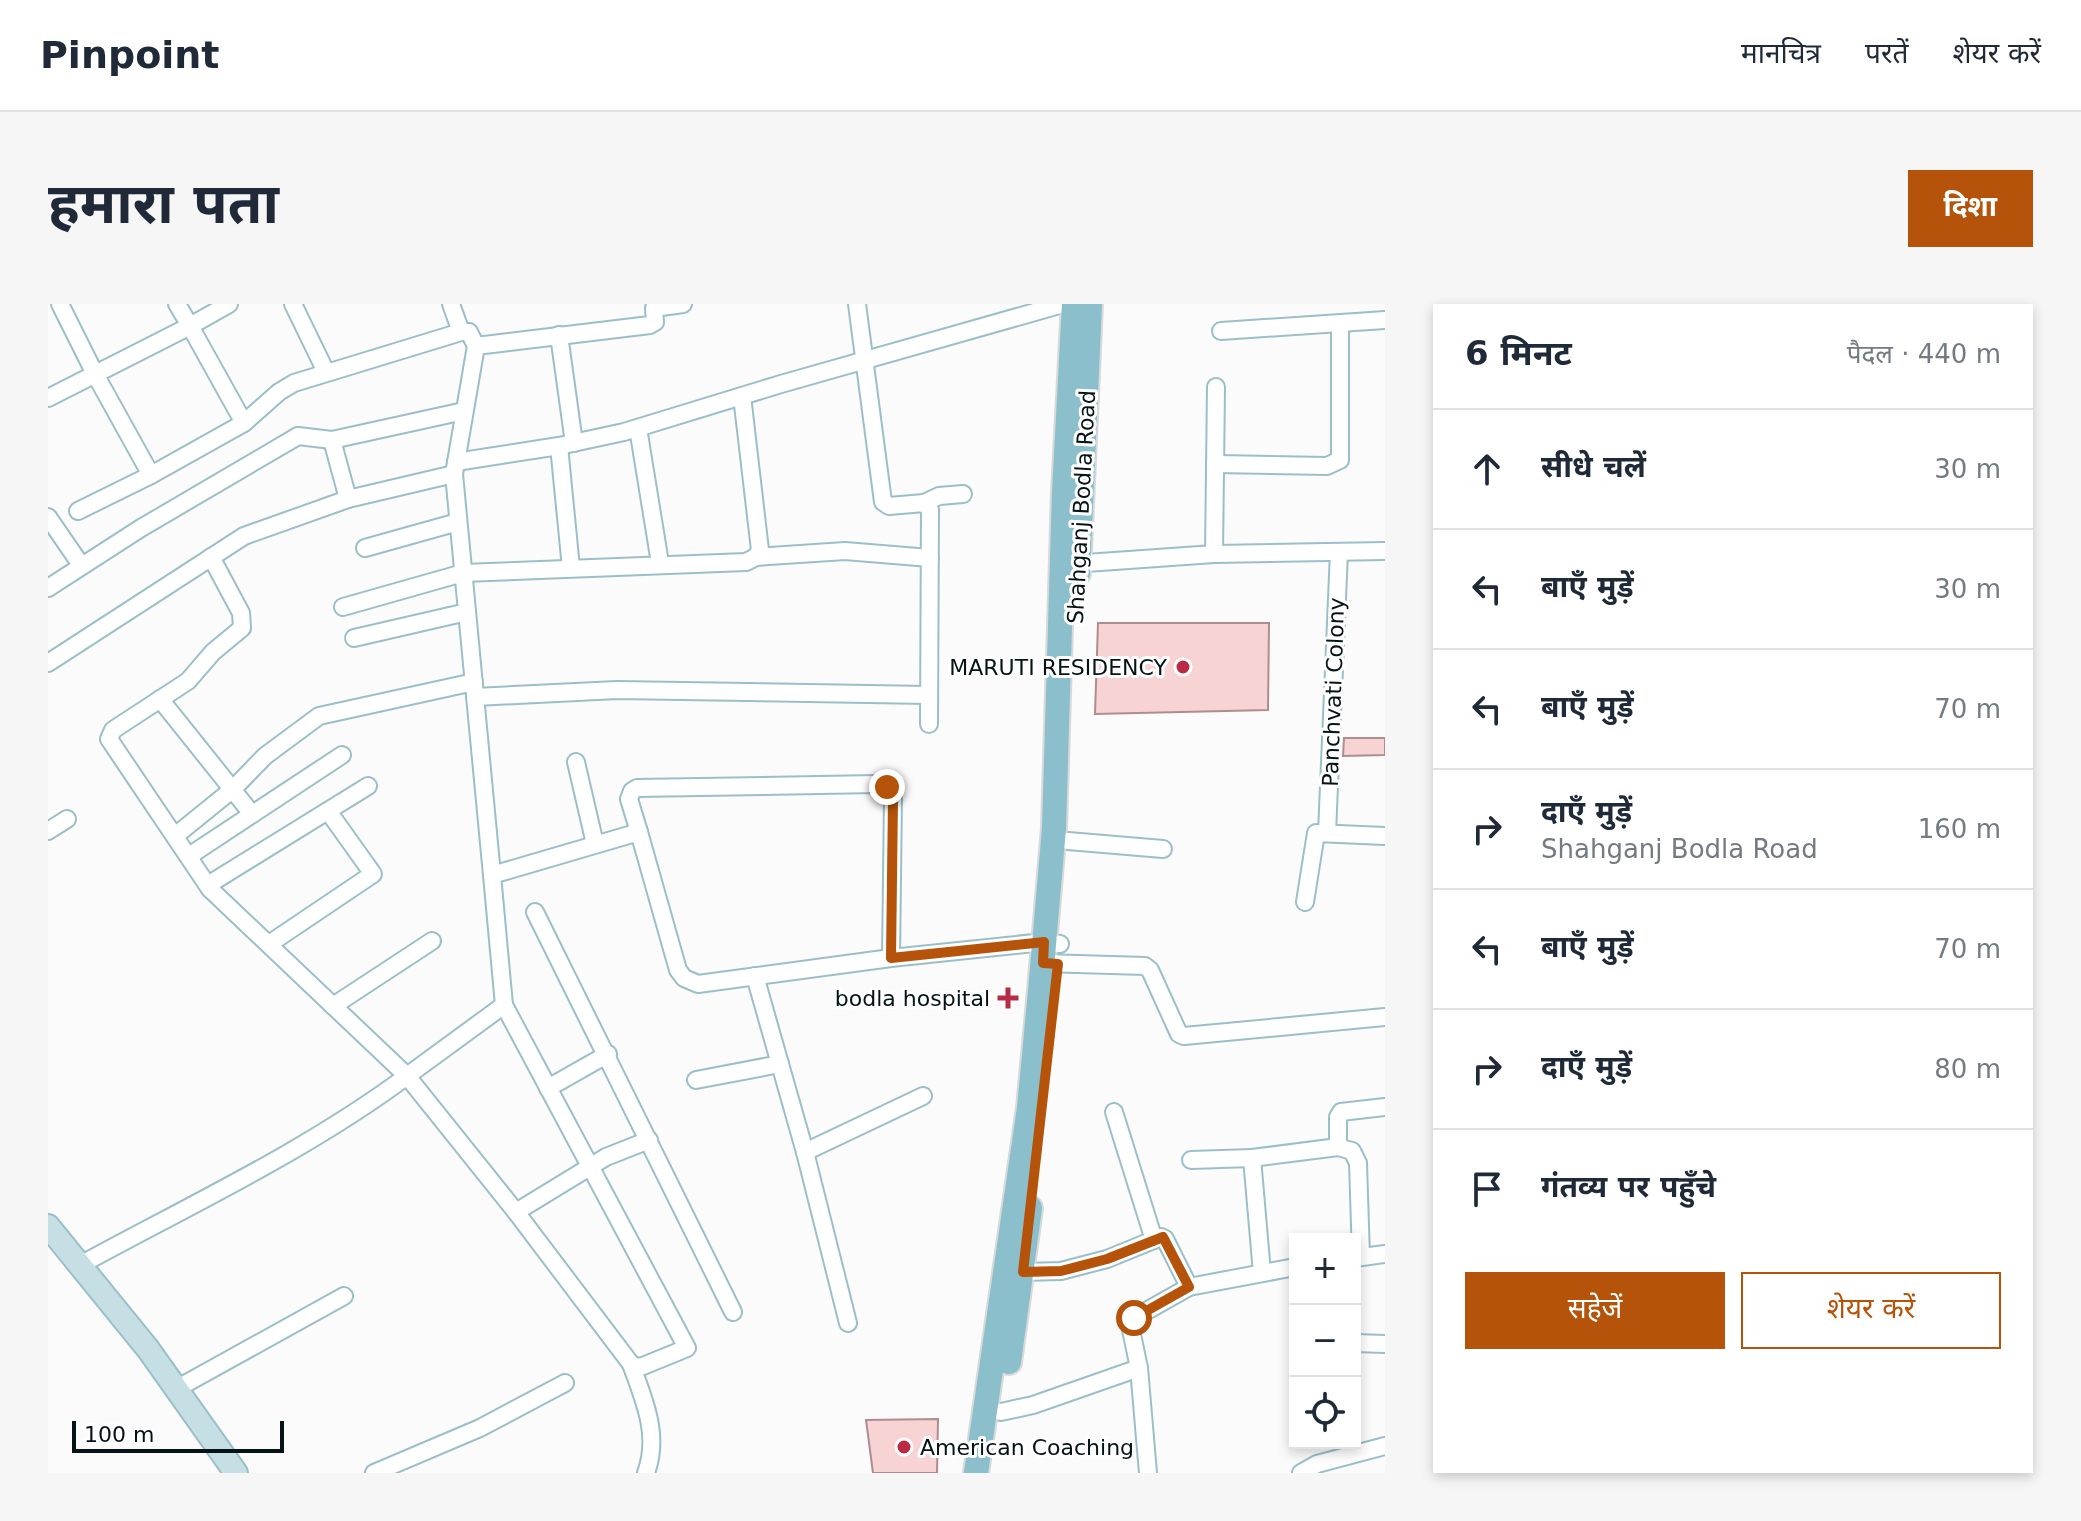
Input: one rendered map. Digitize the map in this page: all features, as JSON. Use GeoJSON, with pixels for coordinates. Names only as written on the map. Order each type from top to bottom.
{"type":"FeatureCollection","features":[{"type":"Feature","properties":{"kind":"main road"},"geometry":{"type":"LineString","coordinates":[[993,1473],[1023,1272],[1062,806],[1074,304]]}},
{"type":"Feature","properties":{"kind":"main road","name":"Shahganj Bodla Road"},"geometry":{"type":"LineString","coordinates":[[1070,565],[1090,304]]}},
{"type":"Feature","properties":{"kind":"main road"},"geometry":{"type":"LineString","coordinates":[[976,1473],[1068,841],[1062,806]]}},
{"type":"Feature","properties":{"kind":"main road"},"geometry":{"type":"LineString","coordinates":[[48,1226],[148,1349],[236,1473]]}},
{"type":"Feature","properties":{"kind":"street"},"geometry":{"type":"LineString","coordinates":[[60,304],[151,475]]}},
{"type":"Feature","properties":{"kind":"street"},"geometry":{"type":"LineString","coordinates":[[177,304],[244,423]]}},
{"type":"Feature","properties":{"kind":"street"},"geometry":{"type":"LineString","coordinates":[[48,398],[229,304]]}},
{"type":"Feature","properties":{"kind":"street"},"geometry":{"type":"LineString","coordinates":[[293,304],[326,372]]}},
{"type":"Feature","properties":{"kind":"street"},"geometry":{"type":"LineString","coordinates":[[451,304],[461,332]]}},
{"type":"Feature","properties":{"kind":"street"},"geometry":{"type":"LineString","coordinates":[[476,346],[650,325],[655,319],[654,306],[683,304]]}},
{"type":"Feature","properties":{"kind":"street"},"geometry":{"type":"LineString","coordinates":[[857,304],[883,502],[889,506],[924,503],[939,496],[963,494]]}},
{"type":"Feature","properties":{"kind":"street"},"geometry":{"type":"LineString","coordinates":[[48,663],[244,536],[348,499],[455,468],[638,428],[1063,304]]}},
{"type":"Feature","properties":{"kind":"street"},"geometry":{"type":"LineString","coordinates":[[1221,331],[1384,320],[1375,304]]}},
{"type":"Feature","properties":{"kind":"street"},"geometry":{"type":"LineString","coordinates":[[1215,464],[1327,466],[1340,460],[1340,324]]}},
{"type":"Feature","properties":{"kind":"street"},"geometry":{"type":"LineString","coordinates":[[78,511],[244,423],[286,387],[326,372],[469,332],[476,346],[455,468],[504,1005],[687,1348],[643,1366],[631,1364]]}},
{"type":"Feature","properties":{"kind":"street"},"geometry":{"type":"LineString","coordinates":[[559,335],[571,568]]}},
{"type":"Feature","properties":{"kind":"street"},"geometry":{"type":"LineString","coordinates":[[1214,554],[1216,387]]}},
{"type":"Feature","properties":{"kind":"street"},"geometry":{"type":"LineString","coordinates":[[742,396],[760,550],[756,557]]}},
{"type":"Feature","properties":{"kind":"street"},"geometry":{"type":"LineString","coordinates":[[48,588],[81,565],[298,436],[332,440],[464,411]]}},
{"type":"Feature","properties":{"kind":"street"},"geometry":{"type":"LineString","coordinates":[[638,428],[660,563]]}},
{"type":"Feature","properties":{"kind":"street"},"geometry":{"type":"LineString","coordinates":[[332,440],[348,499]]}},
{"type":"Feature","properties":{"kind":"street"},"geometry":{"type":"LineString","coordinates":[[924,503],[930,510],[929,724]]}},
{"type":"Feature","properties":{"kind":"street"},"geometry":{"type":"LineString","coordinates":[[48,517],[81,565]]}},
{"type":"Feature","properties":{"kind":"street"},"geometry":{"type":"LineString","coordinates":[[365,548],[458,522]]}},
{"type":"Feature","properties":{"kind":"street"},"geometry":{"type":"LineString","coordinates":[[343,607],[463,573],[746,562],[756,557],[845,551],[930,558]]}},
{"type":"Feature","properties":{"kind":"street"},"geometry":{"type":"LineString","coordinates":[[1070,565],[1214,554],[1385,551]]}},
{"type":"Feature","properties":{"kind":"street","name":"Panchvati Colony"},"geometry":{"type":"LineString","coordinates":[[1327,833],[1339,552]]}},
{"type":"Feature","properties":{"kind":"street"},"geometry":{"type":"LineString","coordinates":[[211,557],[241,613],[242,628],[213,652],[188,681],[113,730],[109,739],[210,889],[407,1076],[516,1212],[631,1364],[652,1432],[652,1454],[646,1473]]}},
{"type":"Feature","properties":{"kind":"street"},"geometry":{"type":"LineString","coordinates":[[354,638],[467,612]]}},
{"type":"Feature","properties":{"kind":"street"},"geometry":{"type":"LineString","coordinates":[[175,836],[233,789],[265,756],[319,716],[474,690],[928,695]]}},
{"type":"Feature","properties":{"kind":"street"},"geometry":{"type":"LineString","coordinates":[[160,699],[252,814]]}},
{"type":"Feature","properties":{"kind":"street"},"geometry":{"type":"LineString","coordinates":[[189,856],[342,755]]}},
{"type":"Feature","properties":{"kind":"street"},"geometry":{"type":"LineString","coordinates":[[576,762],[595,844]]}},
{"type":"Feature","properties":{"kind":"street"},"geometry":{"type":"LineString","coordinates":[[891,958],[893,798],[887,787],[877,784],[637,788],[632,791],[629,799],[678,970],[684,978],[698,984],[891,958],[1051,953],[1148,968],[1179,1034],[1184,1036],[1385,1017]]}},
{"type":"Feature","properties":{"kind":"street"},"geometry":{"type":"LineString","coordinates":[[210,889],[211,883],[368,786]]}},
{"type":"Feature","properties":{"kind":"street"},"geometry":{"type":"LineString","coordinates":[[269,944],[373,874],[328,811]]}},
{"type":"Feature","properties":{"kind":"street"},"geometry":{"type":"LineString","coordinates":[[48,831],[67,819]]}},
{"type":"Feature","properties":{"kind":"street"},"geometry":{"type":"LineString","coordinates":[[492,875],[639,832]]}},
{"type":"Feature","properties":{"kind":"street"},"geometry":{"type":"LineString","coordinates":[[1305,902],[1316,833],[1385,836]]}},
{"type":"Feature","properties":{"kind":"street"},"geometry":{"type":"LineString","coordinates":[[1068,841],[1163,849]]}},
{"type":"Feature","properties":{"kind":"street"},"geometry":{"type":"LineString","coordinates":[[535,912],[608,1054],[733,1312]]}},
{"type":"Feature","properties":{"kind":"street"},"geometry":{"type":"LineString","coordinates":[[333,1006],[432,941]]}},
{"type":"Feature","properties":{"kind":"street"},"geometry":{"type":"LineString","coordinates":[[755,976],[805,1152],[848,1323]]}},
{"type":"Feature","properties":{"kind":"street"},"geometry":{"type":"LineString","coordinates":[[80,1265],[366,1106],[504,1005]]}},
{"type":"Feature","properties":{"kind":"street"},"geometry":{"type":"LineString","coordinates":[[548,1088],[608,1054]]}},
{"type":"Feature","properties":{"kind":"street"},"geometry":{"type":"LineString","coordinates":[[696,1080],[780,1064]]}},
{"type":"Feature","properties":{"kind":"street"},"geometry":{"type":"LineString","coordinates":[[805,1152],[923,1096]]}},
{"type":"Feature","properties":{"kind":"street"},"geometry":{"type":"LineString","coordinates":[[1338,1147],[1338,1117],[1341,1112],[1385,1107]]}},
{"type":"Feature","properties":{"kind":"street"},"geometry":{"type":"LineString","coordinates":[[1114,1112],[1154,1240]]}},
{"type":"Feature","properties":{"kind":"street"},"geometry":{"type":"LineString","coordinates":[[516,1212],[622,1149],[649,1140]]}},
{"type":"Feature","properties":{"kind":"street"},"geometry":{"type":"LineString","coordinates":[[1191,1160],[1252,1158],[1338,1147],[1352,1151],[1358,1163],[1358,1233]]}},
{"type":"Feature","properties":{"kind":"street"},"geometry":{"type":"LineString","coordinates":[[1252,1158],[1262,1273]]}},
{"type":"Feature","properties":{"kind":"street"},"geometry":{"type":"LineString","coordinates":[[1023,1272],[1061,1271],[1165,1239],[1189,1287]]}},
{"type":"Feature","properties":{"kind":"street"},"geometry":{"type":"LineString","coordinates":[[1361,1257],[1385,1254]]}},
{"type":"Feature","properties":{"kind":"street"},"geometry":{"type":"LineString","coordinates":[[1148,1473],[1139,1368],[1131,1320],[1189,1287],[1289,1268]]}},
{"type":"Feature","properties":{"kind":"street"},"geometry":{"type":"LineString","coordinates":[[176,1389],[344,1296]]}},
{"type":"Feature","properties":{"kind":"street"},"geometry":{"type":"LineString","coordinates":[[1361,1343],[1385,1344]]}},
{"type":"Feature","properties":{"kind":"street"},"geometry":{"type":"LineString","coordinates":[[1001,1412],[1033,1405],[1139,1368]]}},
{"type":"Feature","properties":{"kind":"street"},"geometry":{"type":"LineString","coordinates":[[374,1473],[480,1428],[565,1383]]}},
{"type":"Feature","properties":{"kind":"street"},"geometry":{"type":"LineString","coordinates":[[1301,1473],[1385,1446]]}},
{"type":"Feature","properties":{"kind":"building","name":"MARUTI RESIDENCY"},"geometry":{"type":"Polygon","coordinates":[[[1098,623],[1269,623],[1268,710],[1095,714],[1098,623]]]}},
{"type":"Feature","properties":{"kind":"building"},"geometry":{"type":"Polygon","coordinates":[[[1344,738],[1385,738],[1385,755],[1343,756],[1344,738]]]}},
{"type":"Feature","properties":{"kind":"building","name":"American Coaching"},"geometry":{"type":"Polygon","coordinates":[[[938,1419],[937,1473],[873,1473],[866,1420],[938,1419]]]}},
{"type":"Feature","properties":{"kind":"place","name":"MARUTI RESIDENCY"},"geometry":{"type":"Point","coordinates":[1183,667]}},
{"type":"Feature","properties":{"kind":"place","name":"bodla hospital"},"geometry":{"type":"Point","coordinates":[1008,998]}},
{"type":"Feature","properties":{"kind":"place","name":"American Coaching"},"geometry":{"type":"Point","coordinates":[904,1447]}},
{"type":"Feature","properties":{"kind":"route"},"geometry":{"type":"LineString","coordinates":[[887,787],[893,798],[891,958],[1044,942],[1043,963],[1058,964],[1023,1272],[1061,1271],[1107,1259],[1163,1237],[1189,1287],[1134,1318]]}}]}
